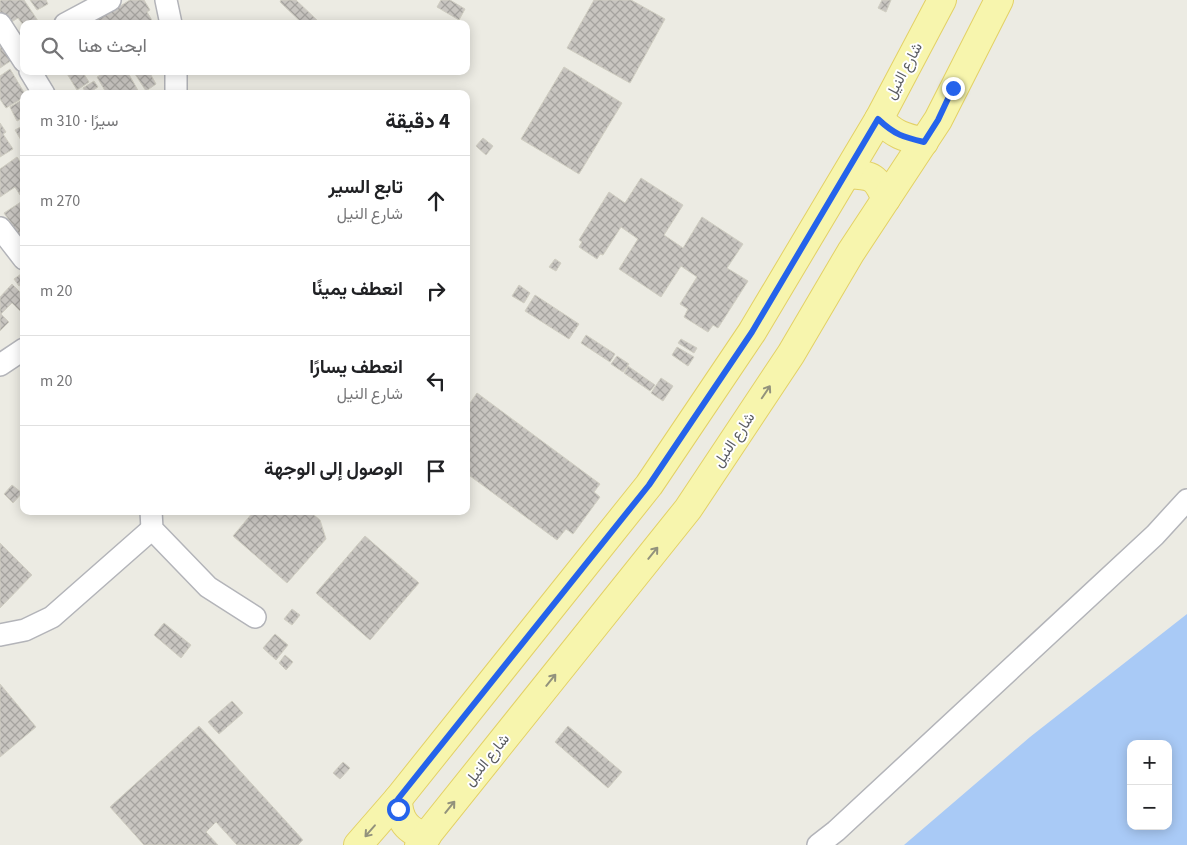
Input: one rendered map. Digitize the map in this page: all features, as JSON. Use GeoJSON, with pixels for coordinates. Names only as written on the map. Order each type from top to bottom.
{"type":"FeatureCollection","features":[{"type":"Feature","properties":{"kind":"main road","name":"شارع النيل"},"geometry":{"type":"LineString","coordinates":[[358,845],[398,799],[649,485],[752,332],[847,174],[942,0]]}},
{"type":"Feature","properties":{"kind":"main road","name":"شارع النيل"},"geometry":{"type":"LineString","coordinates":[[423,841],[688,510],[792,354],[851,252],[938,120],[999,0]]}},
{"type":"Feature","properties":{"kind":"main road"},"geometry":{"type":"LineString","coordinates":[[878,119],[890,131],[903,137],[924,142]]}},
{"type":"Feature","properties":{"kind":"main road"},"geometry":{"type":"LineString","coordinates":[[847,174],[870,176],[878,183],[886,199]]}},
{"type":"Feature","properties":{"kind":"main road"},"geometry":{"type":"LineString","coordinates":[[398,799],[401,820],[423,841]]}},
{"type":"Feature","properties":{"kind":"street"},"geometry":{"type":"LineString","coordinates":[[72,20],[110,0]]}},
{"type":"Feature","properties":{"kind":"street"},"geometry":{"type":"LineString","coordinates":[[166,0],[170,20]]}},
{"type":"Feature","properties":{"kind":"street"},"geometry":{"type":"LineString","coordinates":[[0,24],[20,51]]}},
{"type":"Feature","properties":{"kind":"street"},"geometry":{"type":"LineString","coordinates":[[32,75],[42,90]]}},
{"type":"Feature","properties":{"kind":"street"},"geometry":{"type":"LineString","coordinates":[[176,75],[176,90]]}},
{"type":"Feature","properties":{"kind":"street"},"geometry":{"type":"LineString","coordinates":[[0,228],[20,254]]}},
{"type":"Feature","properties":{"kind":"street"},"geometry":{"type":"LineString","coordinates":[[1,362],[20,351]]}},
{"type":"Feature","properties":{"kind":"street"},"geometry":{"type":"LineString","coordinates":[[818,845],[836,832],[1154,535],[1187,500]]}},
{"type":"Feature","properties":{"kind":"street"},"geometry":{"type":"LineString","coordinates":[[0,635],[25,630],[52,617],[151,520],[208,588],[255,618]]}},
{"type":"Feature","properties":{"kind":"water"},"geometry":{"type":"Polygon","coordinates":[[[1187,614],[1187,845],[904,845],[1030,737],[1187,614]]]}},
{"type":"Feature","properties":{"kind":"building"},"geometry":{"type":"Polygon","coordinates":[[[24,0],[37,20],[20,21],[18,18],[8,24],[0,12],[0,1],[24,0]]]}},
{"type":"Feature","properties":{"kind":"building"},"geometry":{"type":"Polygon","coordinates":[[[30,0],[46,0],[48,4],[37,10],[30,0]]]}},
{"type":"Feature","properties":{"kind":"building"},"geometry":{"type":"Polygon","coordinates":[[[130,0],[144,0],[150,10],[147,12],[152,20],[93,20],[116,6],[117,8],[130,0]]]}},
{"type":"Feature","properties":{"kind":"building"},"geometry":{"type":"Polygon","coordinates":[[[281,0],[296,0],[317,20],[299,20],[280,2],[281,0]]]}},
{"type":"Feature","properties":{"kind":"building"},"geometry":{"type":"Polygon","coordinates":[[[441,0],[450,0],[465,9],[459,20],[437,7],[441,0]]]}},
{"type":"Feature","properties":{"kind":"building"},"geometry":{"type":"Polygon","coordinates":[[[594,0],[631,0],[665,19],[630,83],[567,48],[594,0]]]}},
{"type":"Feature","properties":{"kind":"building"},"geometry":{"type":"Polygon","coordinates":[[[882,0],[891,0],[886,12],[878,8],[882,0]]]}},
{"type":"Feature","properties":{"kind":"building"},"geometry":{"type":"Polygon","coordinates":[[[2,45],[12,60],[0,68],[0,47],[2,45]]]}},
{"type":"Feature","properties":{"kind":"building"},"geometry":{"type":"Polygon","coordinates":[[[564,67],[622,103],[579,174],[521,139],[564,67]]]}},
{"type":"Feature","properties":{"kind":"building"},"geometry":{"type":"Polygon","coordinates":[[[10,69],[23,90],[20,90],[20,99],[6,108],[0,99],[0,76],[10,69]]]}},
{"type":"Feature","properties":{"kind":"building"},"geometry":{"type":"Polygon","coordinates":[[[68,75],[85,75],[89,82],[77,90],[68,75]]]}},
{"type":"Feature","properties":{"kind":"building"},"geometry":{"type":"Polygon","coordinates":[[[100,75],[129,75],[138,90],[105,90],[97,77],[100,75]]]}},
{"type":"Feature","properties":{"kind":"building"},"geometry":{"type":"Polygon","coordinates":[[[136,75],[151,75],[156,84],[145,90],[136,75]]]}},
{"type":"Feature","properties":{"kind":"building"},"geometry":{"type":"Polygon","coordinates":[[[94,81],[98,87],[93,90],[84,90],[83,88],[94,81]]]}},
{"type":"Feature","properties":{"kind":"building"},"geometry":{"type":"Polygon","coordinates":[[[20,101],[20,119],[17,121],[10,107],[20,101]]]}},
{"type":"Feature","properties":{"kind":"building"},"geometry":{"type":"Polygon","coordinates":[[[0,123],[6,132],[3,134],[13,149],[0,157],[0,123]]]}},
{"type":"Feature","properties":{"kind":"building"},"geometry":{"type":"Polygon","coordinates":[[[20,127],[20,138],[15,130],[20,127]]]}},
{"type":"Feature","properties":{"kind":"building"},"geometry":{"type":"Polygon","coordinates":[[[483,138],[493,146],[486,155],[476,146],[483,138]]]}},
{"type":"Feature","properties":{"kind":"building"},"geometry":{"type":"Polygon","coordinates":[[[17,157],[20,161],[20,195],[15,187],[0,197],[0,169],[17,157]]]}},
{"type":"Feature","properties":{"kind":"building"},"geometry":{"type":"Polygon","coordinates":[[[641,178],[683,205],[664,235],[683,248],[702,217],[743,244],[727,268],[748,281],[718,328],[713,325],[708,332],[684,317],[688,309],[680,304],[697,277],[681,266],[661,297],[619,269],[638,239],[621,227],[603,255],[600,254],[597,259],[579,247],[582,242],[579,240],[609,192],[625,203],[641,178]]]}},
{"type":"Feature","properties":{"kind":"building"},"geometry":{"type":"Polygon","coordinates":[[[20,203],[20,236],[4,213],[20,203]]]}},
{"type":"Feature","properties":{"kind":"building"},"geometry":{"type":"Polygon","coordinates":[[[555,259],[561,263],[556,271],[549,267],[555,259]]]}},
{"type":"Feature","properties":{"kind":"building"},"geometry":{"type":"Polygon","coordinates":[[[20,275],[20,285],[19,286],[14,279],[20,275]]]}},
{"type":"Feature","properties":{"kind":"building"},"geometry":{"type":"Polygon","coordinates":[[[12,284],[20,292],[20,311],[12,303],[1,314],[9,322],[0,331],[0,297],[12,284]]]}},
{"type":"Feature","properties":{"kind":"building"},"geometry":{"type":"Polygon","coordinates":[[[519,285],[530,293],[524,303],[512,296],[519,285]]]}},
{"type":"Feature","properties":{"kind":"building"},"geometry":{"type":"Polygon","coordinates":[[[535,295],[579,324],[569,339],[525,311],[535,295]]]}},
{"type":"Feature","properties":{"kind":"building"},"geometry":{"type":"Polygon","coordinates":[[[586,335],[615,354],[610,362],[581,343],[586,335]]]}},
{"type":"Feature","properties":{"kind":"building"},"geometry":{"type":"Polygon","coordinates":[[[681,339],[697,348],[694,353],[678,343],[681,339]]]}},
{"type":"Feature","properties":{"kind":"building"},"geometry":{"type":"Polygon","coordinates":[[[677,347],[694,357],[688,366],[672,355],[677,347]]]}},
{"type":"Feature","properties":{"kind":"building"},"geometry":{"type":"Polygon","coordinates":[[[617,356],[629,364],[623,372],[611,364],[617,356]]]}},
{"type":"Feature","properties":{"kind":"building"},"geometry":{"type":"Polygon","coordinates":[[[628,366],[655,385],[650,391],[624,373],[628,366]]]}},
{"type":"Feature","properties":{"kind":"building"},"geometry":{"type":"Polygon","coordinates":[[[661,378],[673,386],[663,401],[651,393],[661,378]]]}},
{"type":"Feature","properties":{"kind":"building"},"geometry":{"type":"Polygon","coordinates":[[[477,393],[600,484],[594,492],[600,497],[573,534],[566,529],[557,540],[470,476],[470,403],[477,393]]]}},
{"type":"Feature","properties":{"kind":"building"},"geometry":{"type":"Polygon","coordinates":[[[12,485],[20,491],[20,495],[13,503],[4,494],[12,485]]]}},
{"type":"Feature","properties":{"kind":"building"},"geometry":{"type":"Polygon","coordinates":[[[251,515],[314,515],[320,520],[326,539],[287,583],[233,536],[251,515]]]}},
{"type":"Feature","properties":{"kind":"building"},"geometry":{"type":"Polygon","coordinates":[[[365,536],[419,583],[370,640],[316,593],[365,536]]]}},
{"type":"Feature","properties":{"kind":"building"},"geometry":{"type":"Polygon","coordinates":[[[0,543],[32,575],[0,608],[0,543]]]}},
{"type":"Feature","properties":{"kind":"building"},"geometry":{"type":"Polygon","coordinates":[[[292,609],[300,615],[292,625],[284,619],[292,609]]]}},
{"type":"Feature","properties":{"kind":"building"},"geometry":{"type":"Polygon","coordinates":[[[164,623],[191,645],[181,658],[154,635],[164,623]]]}},
{"type":"Feature","properties":{"kind":"building"},"geometry":{"type":"Polygon","coordinates":[[[275,634],[288,645],[276,660],[263,648],[275,634]]]}},
{"type":"Feature","properties":{"kind":"building"},"geometry":{"type":"Polygon","coordinates":[[[285,655],[293,662],[286,670],[279,663],[285,655]]]}},
{"type":"Feature","properties":{"kind":"building"},"geometry":{"type":"Polygon","coordinates":[[[0,684],[36,727],[0,757],[0,684]]]}},
{"type":"Feature","properties":{"kind":"building"},"geometry":{"type":"Polygon","coordinates":[[[232,701],[243,713],[219,734],[208,722],[232,701]]]}},
{"type":"Feature","properties":{"kind":"building"},"geometry":{"type":"Polygon","coordinates":[[[199,726],[303,840],[298,845],[237,845],[216,822],[206,832],[218,845],[144,845],[110,807],[199,726]]]}},
{"type":"Feature","properties":{"kind":"building"},"geometry":{"type":"Polygon","coordinates":[[[568,726],[622,772],[608,788],[555,742],[568,726]]]}},
{"type":"Feature","properties":{"kind":"building"},"geometry":{"type":"Polygon","coordinates":[[[343,762],[350,768],[340,779],[333,773],[343,762]]]}},
{"type":"Feature","properties":{"kind":"route"},"geometry":{"type":"LineString","coordinates":[[398,809],[398,799],[649,485],[752,332],[878,119],[890,131],[903,137],[924,142],[938,120],[953,88]]}}]}
